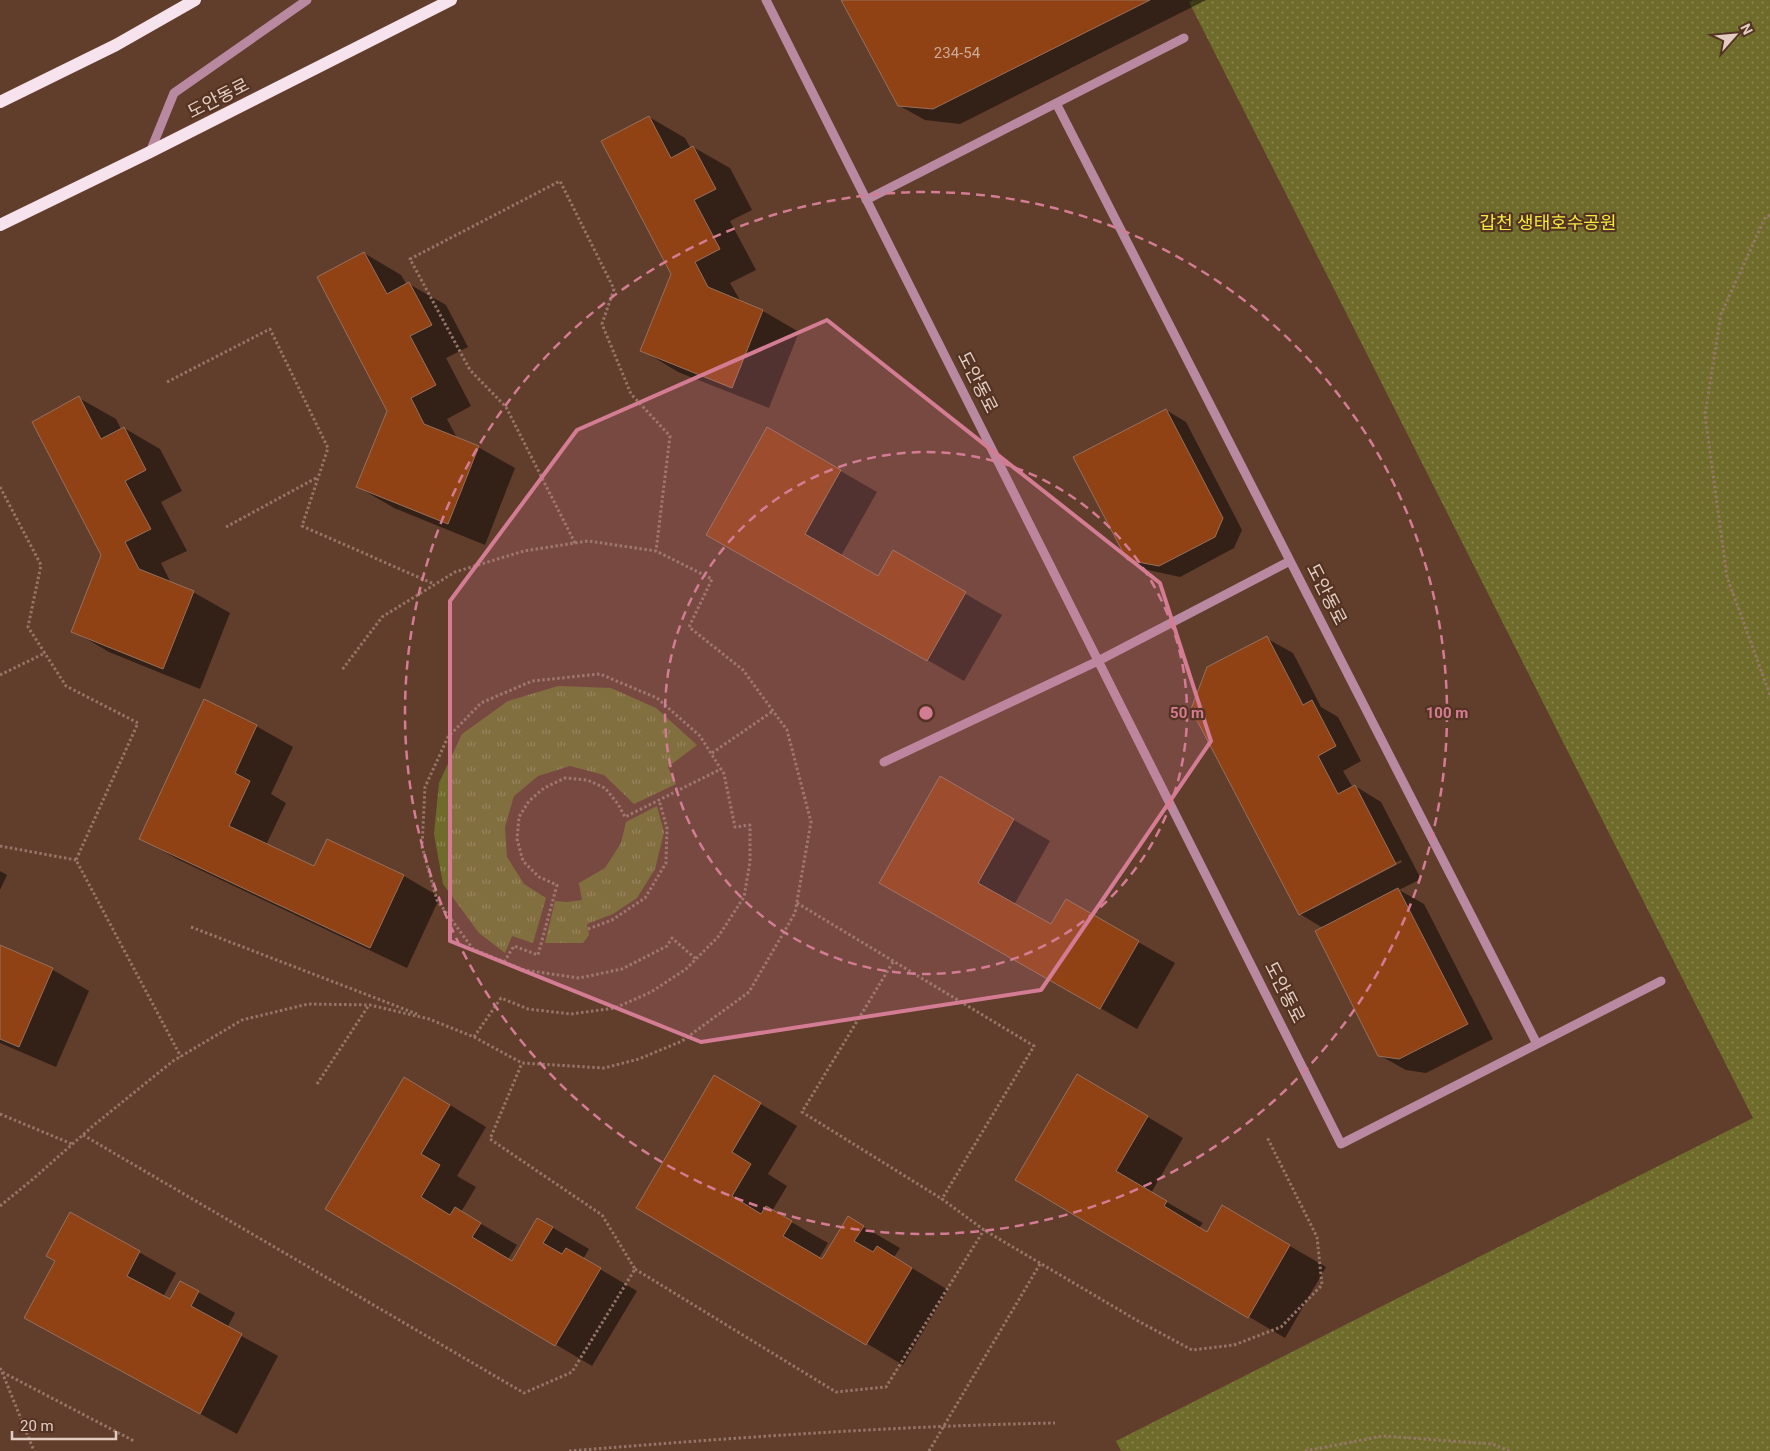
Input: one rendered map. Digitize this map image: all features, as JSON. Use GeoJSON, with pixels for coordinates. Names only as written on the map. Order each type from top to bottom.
{"type":"FeatureCollection","features":[{"type":"Feature","properties":{"kind":"main road"},"geometry":{"type":"LineString","coordinates":[[0,102],[116,44],[195,0]]}},
{"type":"Feature","properties":{"kind":"main road","name":"도안동로"},"geometry":{"type":"LineString","coordinates":[[0,225],[150,152],[451,0]]}},
{"type":"Feature","properties":{"kind":"street"},"geometry":{"type":"LineString","coordinates":[[150,152],[174,93],[307,0]]}},
{"type":"Feature","properties":{"kind":"street","name":"도안동로"},"geometry":{"type":"LineString","coordinates":[[766,0],[1342,1144],[1662,981]]}},
{"type":"Feature","properties":{"kind":"street"},"geometry":{"type":"LineString","coordinates":[[866,200],[1184,38]]}},
{"type":"Feature","properties":{"kind":"street","name":"도안동로"},"geometry":{"type":"LineString","coordinates":[[1056,103],[1537,1044]]}},
{"type":"Feature","properties":{"kind":"street","name":"도안동로"},"geometry":{"type":"LineString","coordinates":[[1098,661],[1290,561]]}},
{"type":"Feature","properties":{"kind":"street"},"geometry":{"type":"LineString","coordinates":[[884,762],[1098,661]]}},
{"type":"Feature","properties":{"kind":"path"},"geometry":{"type":"LineString","coordinates":[[576,543],[506,407],[470,370],[410,259],[560,181],[614,289],[602,324],[631,394],[670,436],[656,551]]}},
{"type":"Feature","properties":{"kind":"path"},"geometry":{"type":"LineString","coordinates":[[1770,215],[1765,218],[1721,314],[1705,415],[1727,577],[1770,695]]}},
{"type":"Feature","properties":{"kind":"path"},"geometry":{"type":"LineString","coordinates":[[167,382],[270,329],[328,448],[302,526],[434,584]]}},
{"type":"Feature","properties":{"kind":"path"},"geometry":{"type":"LineString","coordinates":[[226,527],[319,477]]}},
{"type":"Feature","properties":{"kind":"path"},"geometry":{"type":"LineString","coordinates":[[0,487],[41,565],[28,627],[66,686],[138,724],[76,860]]}},
{"type":"Feature","properties":{"kind":"path"},"geometry":{"type":"LineString","coordinates":[[191,927],[474,1037],[522,1064],[604,1068],[638,1059],[682,1041],[749,992],[795,913],[811,822],[787,730],[744,670],[689,627],[712,580],[656,551],[588,541],[524,551],[455,572],[382,617],[342,670]]}},
{"type":"Feature","properties":{"kind":"path"},"geometry":{"type":"LineString","coordinates":[[0,675],[45,653]]}},
{"type":"Feature","properties":{"kind":"path"},"geometry":{"type":"LineString","coordinates":[[474,1037],[501,998],[528,1009],[571,1014],[615,1008],[650,992],[686,969],[696,959],[718,937],[744,897],[750,862],[750,825],[735,827],[724,774],[700,736],[657,698],[600,674],[532,680],[481,703],[448,736],[425,787],[422,848],[437,900],[473,949],[524,970],[579,978],[622,969],[667,946],[672,938],[696,959]]}},
{"type":"Feature","properties":{"kind":"path"},"geometry":{"type":"LineString","coordinates":[[711,753],[773,711]]}},
{"type":"Feature","properties":{"kind":"path"},"geometry":{"type":"LineString","coordinates":[[504,962],[514,946],[538,955],[557,885],[539,877],[523,861],[517,839],[520,818],[529,800],[544,788],[565,778],[587,780],[605,788],[618,804],[625,817],[721,769]]}},
{"type":"Feature","properties":{"kind":"path"},"geometry":{"type":"LineString","coordinates":[[588,930],[612,920],[645,898],[666,863],[667,828],[659,800]]}},
{"type":"Feature","properties":{"kind":"path"},"geometry":{"type":"LineString","coordinates":[[0,846],[76,860]]}},
{"type":"Feature","properties":{"kind":"path"},"geometry":{"type":"LineString","coordinates":[[76,860],[181,1057]]}},
{"type":"Feature","properties":{"kind":"path"},"geometry":{"type":"LineString","coordinates":[[797,903],[1034,1046],[942,1199]]}},
{"type":"Feature","properties":{"kind":"path"},"geometry":{"type":"LineString","coordinates":[[893,962],[802,1112],[942,1199],[984,1230],[1138,1321],[1192,1350],[1234,1345],[1281,1327],[1322,1285],[1317,1237],[1267,1137]]}},
{"type":"Feature","properties":{"kind":"path"},"geometry":{"type":"LineString","coordinates":[[0,1206],[172,1062],[242,1020],[308,1004],[370,1005],[429,1019]]}},
{"type":"Feature","properties":{"kind":"path"},"geometry":{"type":"LineString","coordinates":[[316,1084],[370,1005]]}},
{"type":"Feature","properties":{"kind":"path"},"geometry":{"type":"LineString","coordinates":[[522,1064],[490,1138],[602,1215],[635,1269],[836,1392],[886,1387],[984,1230]]}},
{"type":"Feature","properties":{"kind":"path"},"geometry":{"type":"LineString","coordinates":[[0,1114],[72,1144]]}},
{"type":"Feature","properties":{"kind":"path"},"geometry":{"type":"LineString","coordinates":[[83,1135],[524,1393],[572,1372],[635,1269]]}},
{"type":"Feature","properties":{"kind":"path"},"geometry":{"type":"LineString","coordinates":[[929,1451],[1040,1264]]}},
{"type":"Feature","properties":{"kind":"path"},"geometry":{"type":"LineString","coordinates":[[1,1370],[134,1441]]}},
{"type":"Feature","properties":{"kind":"path"},"geometry":{"type":"LineString","coordinates":[[1,1370],[34,1451]]}},
{"type":"Feature","properties":{"kind":"path"},"geometry":{"type":"LineString","coordinates":[[570,1451],[743,1437],[944,1425],[1055,1423]]}},
{"type":"Feature","properties":{"kind":"path"},"geometry":{"type":"LineString","coordinates":[[1305,1451],[1383,1436],[1492,1444],[1510,1451]]}},
{"type":"Feature","properties":{"kind":"highlighted area"},"geometry":{"type":"Polygon","coordinates":[[[827,320],[1160,583],[1211,741],[1041,990],[701,1042],[450,941],[450,601],[577,430],[827,320]]]}},
{"type":"Feature","properties":{"kind":"green space","name":"갑천 생태호수공원"},"geometry":{"type":"Polygon","coordinates":[[[1193,0],[1770,0],[1770,1451],[1121,1451],[1116,1441],[1753,1118],[1189,2],[1193,0]]]}},
{"type":"Feature","properties":{"kind":"green space"},"geometry":{"type":"Polygon","coordinates":[[[558,686],[611,688],[656,708],[697,745],[668,767],[676,784],[634,804],[604,775],[570,766],[538,776],[514,796],[505,827],[507,857],[524,884],[546,898],[533,943],[512,936],[505,953],[479,933],[443,884],[434,834],[439,783],[462,734],[508,701],[558,686]]]}},
{"type":"Feature","properties":{"kind":"green space"},"geometry":{"type":"Polygon","coordinates":[[[657,806],[664,832],[655,869],[637,898],[613,914],[587,924],[589,935],[583,943],[545,943],[555,901],[582,900],[579,883],[605,868],[621,843],[626,822],[657,806]]]}},
{"type":"Feature","properties":{"kind":"building"},"geometry":{"type":"Polygon","coordinates":[[[841,0],[1150,0],[933,109],[898,106],[841,0]]]}},
{"type":"Feature","properties":{"kind":"building"},"geometry":{"type":"Polygon","coordinates":[[[649,116],[671,158],[693,146],[716,189],[694,200],[720,249],[695,262],[708,287],[763,310],[732,388],[640,351],[671,274],[601,141],[649,116]]]}},
{"type":"Feature","properties":{"kind":"building"},"geometry":{"type":"Polygon","coordinates":[[[364,252],[387,294],[409,282],[432,325],[410,336],[436,385],[411,398],[424,424],[479,446],[448,524],[356,487],[387,411],[317,277],[364,252]]]}},
{"type":"Feature","properties":{"kind":"building"},"geometry":{"type":"Polygon","coordinates":[[[79,396],[101,439],[124,427],[146,470],[125,481],[151,529],[125,542],[139,569],[194,591],[163,669],[71,632],[101,555],[32,422],[79,396]]]}},
{"type":"Feature","properties":{"kind":"building"},"geometry":{"type":"Polygon","coordinates":[[[1166,409],[1223,518],[1215,537],[1159,566],[1127,560],[1073,457],[1166,409]]]}},
{"type":"Feature","properties":{"kind":"building"},"geometry":{"type":"Polygon","coordinates":[[[767,427],[841,470],[805,534],[878,576],[893,550],[966,592],[927,661],[706,535],[767,427]]]}},
{"type":"Feature","properties":{"kind":"building"},"geometry":{"type":"Polygon","coordinates":[[[1267,636],[1303,705],[1312,700],[1336,746],[1318,756],[1338,794],[1355,785],[1396,864],[1299,915],[1191,709],[1207,667],[1267,636]]]}},
{"type":"Feature","properties":{"kind":"building"},"geometry":{"type":"Polygon","coordinates":[[[204,699],[257,725],[235,773],[250,781],[229,826],[314,866],[327,839],[404,875],[370,948],[139,839],[204,699]]]}},
{"type":"Feature","properties":{"kind":"building"},"geometry":{"type":"Polygon","coordinates":[[[940,776],[1014,819],[978,883],[1051,924],[1066,899],[1139,941],[1100,1009],[879,883],[940,776]]]}},
{"type":"Feature","properties":{"kind":"building"},"geometry":{"type":"Polygon","coordinates":[[[1398,888],[1468,1024],[1399,1059],[1378,1056],[1315,931],[1398,888]]]}},
{"type":"Feature","properties":{"kind":"building"},"geometry":{"type":"Polygon","coordinates":[[[0,945],[53,968],[19,1047],[0,1039],[0,945]]]}},
{"type":"Feature","properties":{"kind":"building"},"geometry":{"type":"Polygon","coordinates":[[[1077,1074],[1148,1116],[1116,1171],[1167,1201],[1164,1206],[1207,1232],[1222,1205],[1290,1245],[1248,1318],[1015,1180],[1077,1074]]]}},
{"type":"Feature","properties":{"kind":"building"},"geometry":{"type":"Polygon","coordinates":[[[714,1075],[761,1103],[732,1152],[751,1164],[732,1196],[761,1214],[766,1206],[792,1221],[783,1236],[822,1259],[848,1216],[864,1226],[854,1241],[873,1252],[877,1246],[912,1268],[866,1345],[636,1208],[714,1075]]]}},
{"type":"Feature","properties":{"kind":"building"},"geometry":{"type":"Polygon","coordinates":[[[404,1077],[450,1105],[421,1154],[440,1165],[421,1197],[450,1215],[455,1207],[481,1223],[472,1237],[512,1261],[537,1218],[553,1227],[543,1243],[562,1254],[566,1248],[601,1268],[555,1346],[325,1209],[404,1077]]]}},
{"type":"Feature","properties":{"kind":"building"},"geometry":{"type":"Polygon","coordinates":[[[70,1212],[140,1251],[127,1276],[170,1299],[180,1281],[199,1291],[191,1306],[242,1334],[200,1414],[24,1318],[55,1261],[46,1256],[70,1212]]]}}]}
